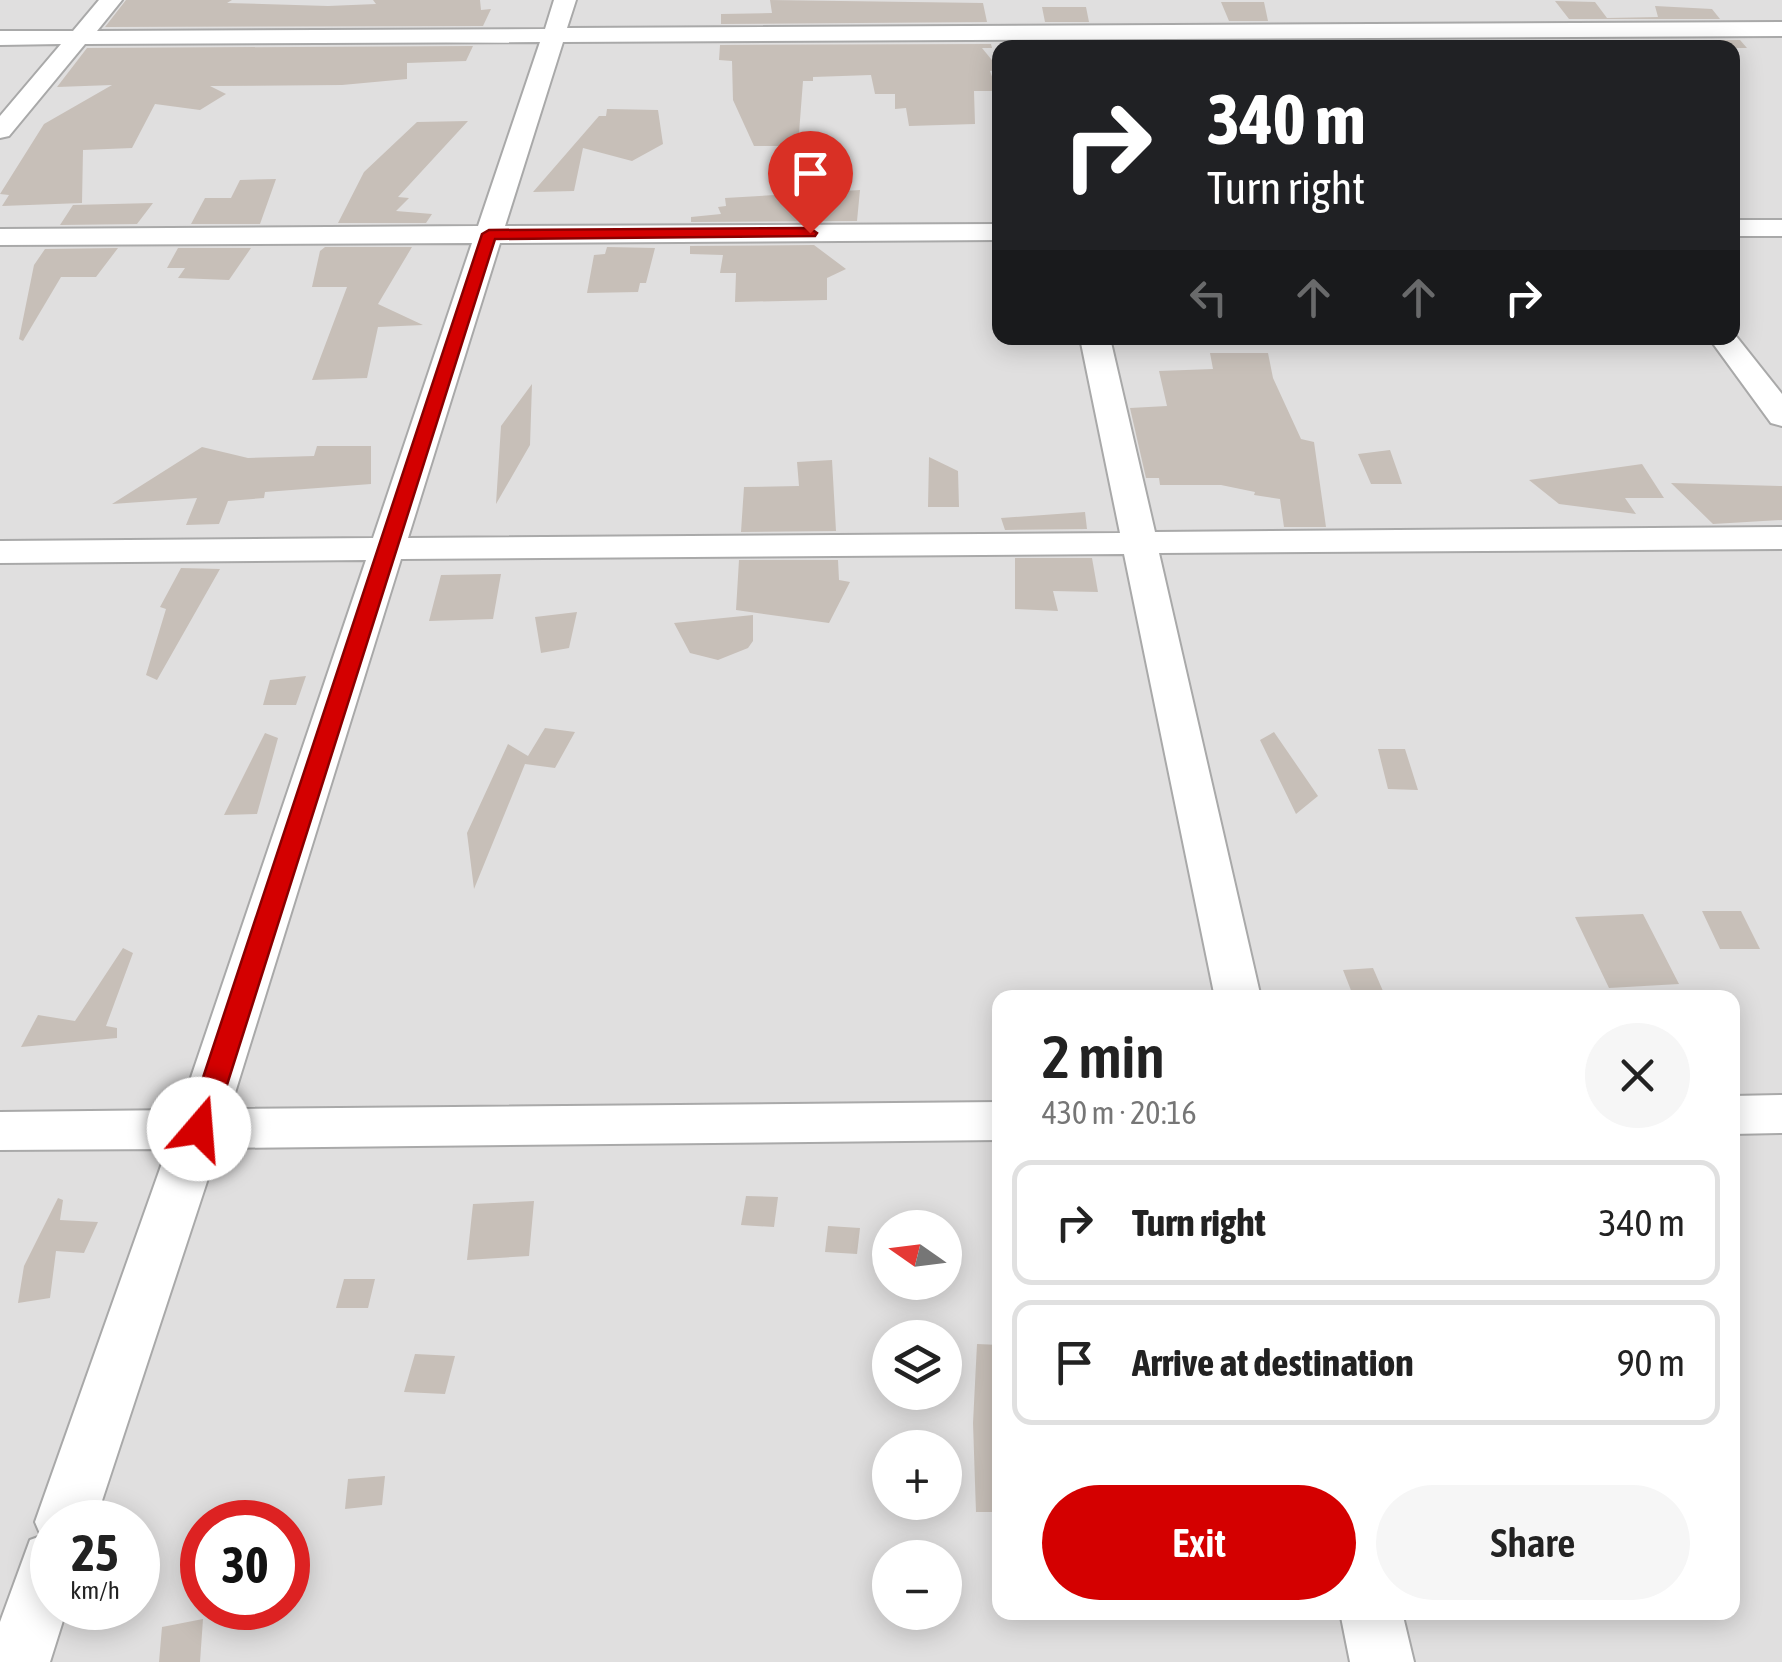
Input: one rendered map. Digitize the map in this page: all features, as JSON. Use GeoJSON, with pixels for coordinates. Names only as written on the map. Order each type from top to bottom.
{"type":"FeatureCollection","features":[{"type":"Feature","properties":{"kind":"street"},"geometry":{"type":"LineString","coordinates":[[0,131],[111,0]]}},
{"type":"Feature","properties":{"kind":"street"},"geometry":{"type":"LineString","coordinates":[[1472,0],[1501,39]]}},
{"type":"Feature","properties":{"kind":"street"},"geometry":{"type":"LineString","coordinates":[[73,1500],[199,1129],[559,18]]}},
{"type":"Feature","properties":{"kind":"street"},"geometry":{"type":"LineString","coordinates":[[0,38],[559,18],[1029,32],[1501,39],[1782,29]]}},
{"type":"Feature","properties":{"kind":"street"},"geometry":{"type":"LineString","coordinates":[[1740,228],[1782,228]]}},
{"type":"Feature","properties":{"kind":"street"},"geometry":{"type":"LineString","coordinates":[[0,237],[992,232]]}},
{"type":"Feature","properties":{"kind":"street"},"geometry":{"type":"LineString","coordinates":[[1097,345],[1236,990]]}},
{"type":"Feature","properties":{"kind":"street"},"geometry":{"type":"LineString","coordinates":[[1729,345],[1782,416]]}},
{"type":"Feature","properties":{"kind":"street"},"geometry":{"type":"LineString","coordinates":[[0,552],[1782,538]]}},
{"type":"Feature","properties":{"kind":"street"},"geometry":{"type":"LineString","coordinates":[[1740,1114],[1782,1114]]}},
{"type":"Feature","properties":{"kind":"street"},"geometry":{"type":"LineString","coordinates":[[0,1131],[992,1122]]}},
{"type":"Feature","properties":{"kind":"street"},"geometry":{"type":"LineString","coordinates":[[1373,1620],[1382,1662]]}},
{"type":"Feature","properties":{"kind":"street"},"geometry":{"type":"LineString","coordinates":[[18,1662],[30,1626]]}},
{"type":"Feature","properties":{"kind":"shaded area"},"geometry":{"type":"Polygon","coordinates":[[[0,0],[1782,0],[1782,1662],[0,1662],[0,0]]]}},
{"type":"Feature","properties":{"kind":"building"},"geometry":{"type":"Polygon","coordinates":[[[126,0],[232,0],[227,3],[328,6],[376,4],[373,0],[480,0],[481,10],[491,9],[483,26],[105,27],[126,0]]]}},
{"type":"Feature","properties":{"kind":"building"},"geometry":{"type":"Polygon","coordinates":[[[770,0],[983,3],[987,22],[721,24],[721,14],[772,13],[770,0]]]}},
{"type":"Feature","properties":{"kind":"building"},"geometry":{"type":"Polygon","coordinates":[[[1555,1],[1595,2],[1607,18],[1658,17],[1655,6],[1712,9],[1720,19],[1569,19],[1555,1]]]}},
{"type":"Feature","properties":{"kind":"building"},"geometry":{"type":"Polygon","coordinates":[[[1221,2],[1264,2],[1268,21],[1229,21],[1221,2]]]}},
{"type":"Feature","properties":{"kind":"building"},"geometry":{"type":"Polygon","coordinates":[[[1042,7],[1086,7],[1089,22],[1045,22],[1042,7]]]}},
{"type":"Feature","properties":{"kind":"building"},"geometry":{"type":"Polygon","coordinates":[[[991,44],[992,48],[982,48],[992,60],[992,91],[974,91],[975,124],[909,126],[906,108],[895,109],[895,94],[875,94],[871,75],[813,77],[813,81],[803,81],[798,146],[754,146],[733,100],[732,61],[719,60],[720,45],[991,44]]]}},
{"type":"Feature","properties":{"kind":"building"},"geometry":{"type":"Polygon","coordinates":[[[473,46],[466,61],[407,63],[407,79],[342,85],[210,86],[226,94],[200,110],[155,104],[132,148],[83,150],[82,203],[2,206],[9,195],[0,194],[44,124],[112,85],[57,87],[87,48],[473,46]]]}},
{"type":"Feature","properties":{"kind":"building"},"geometry":{"type":"Polygon","coordinates":[[[607,109],[658,110],[663,144],[632,161],[583,148],[574,191],[533,192],[599,116],[606,116],[607,109]]]}},
{"type":"Feature","properties":{"kind":"building"},"geometry":{"type":"Polygon","coordinates":[[[468,121],[398,197],[409,198],[396,211],[432,214],[426,223],[338,223],[364,172],[417,122],[468,121]]]}},
{"type":"Feature","properties":{"kind":"building"},"geometry":{"type":"Polygon","coordinates":[[[276,179],[260,224],[191,224],[205,198],[231,198],[240,180],[276,179]]]}},
{"type":"Feature","properties":{"kind":"building"},"geometry":{"type":"Polygon","coordinates":[[[860,190],[857,221],[691,222],[691,217],[721,214],[718,207],[726,206],[725,198],[860,190]]]}},
{"type":"Feature","properties":{"kind":"building"},"geometry":{"type":"Polygon","coordinates":[[[153,203],[137,224],[60,225],[73,205],[153,203]]]}},
{"type":"Feature","properties":{"kind":"building"},"geometry":{"type":"Polygon","coordinates":[[[814,245],[846,269],[827,278],[827,300],[735,302],[736,273],[720,273],[723,255],[690,254],[690,246],[814,245]]]}},
{"type":"Feature","properties":{"kind":"building"},"geometry":{"type":"Polygon","coordinates":[[[325,247],[412,247],[378,304],[423,325],[378,327],[367,378],[312,380],[347,287],[312,287],[320,251],[325,247]]]}},
{"type":"Feature","properties":{"kind":"building"},"geometry":{"type":"Polygon","coordinates":[[[607,247],[655,248],[646,283],[640,283],[638,292],[587,293],[594,255],[605,254],[607,247]]]}},
{"type":"Feature","properties":{"kind":"building"},"geometry":{"type":"Polygon","coordinates":[[[118,248],[96,277],[61,277],[23,341],[19,339],[34,265],[45,249],[118,248]]]}},
{"type":"Feature","properties":{"kind":"building"},"geometry":{"type":"Polygon","coordinates":[[[178,248],[251,248],[229,280],[178,278],[185,268],[167,268],[178,248]]]}},
{"type":"Feature","properties":{"kind":"building"},"geometry":{"type":"Polygon","coordinates":[[[1210,353],[1268,353],[1273,378],[1301,439],[1314,442],[1326,527],[1284,527],[1280,499],[1254,495],[1255,492],[1221,485],[1160,485],[1159,478],[1146,478],[1130,408],[1167,406],[1159,371],[1213,369],[1210,353]]]}},
{"type":"Feature","properties":{"kind":"building"},"geometry":{"type":"Polygon","coordinates":[[[532,384],[530,445],[496,504],[501,426],[532,384]]]}},
{"type":"Feature","properties":{"kind":"building"},"geometry":{"type":"Polygon","coordinates":[[[317,446],[371,446],[371,484],[265,492],[264,498],[228,501],[219,524],[186,525],[197,498],[112,504],[202,447],[248,458],[314,456],[317,446]]]}},
{"type":"Feature","properties":{"kind":"building"},"geometry":{"type":"Polygon","coordinates":[[[1390,450],[1402,484],[1371,484],[1358,454],[1390,450]]]}},
{"type":"Feature","properties":{"kind":"building"},"geometry":{"type":"Polygon","coordinates":[[[929,457],[958,471],[959,507],[928,507],[929,457]]]}},
{"type":"Feature","properties":{"kind":"building"},"geometry":{"type":"Polygon","coordinates":[[[832,460],[836,531],[741,532],[744,487],[799,486],[797,462],[832,460]]]}},
{"type":"Feature","properties":{"kind":"building"},"geometry":{"type":"Polygon","coordinates":[[[1642,464],[1664,498],[1625,498],[1636,514],[1559,504],[1529,480],[1642,464]]]}},
{"type":"Feature","properties":{"kind":"building"},"geometry":{"type":"Polygon","coordinates":[[[1671,483],[1782,486],[1782,520],[1713,524],[1671,483]]]}},
{"type":"Feature","properties":{"kind":"building"},"geometry":{"type":"Polygon","coordinates":[[[1085,512],[1087,529],[1005,530],[1001,518],[1085,512]]]}},
{"type":"Feature","properties":{"kind":"building"},"geometry":{"type":"Polygon","coordinates":[[[1015,558],[1092,558],[1098,592],[1053,591],[1058,611],[1015,609],[1015,558]]]}},
{"type":"Feature","properties":{"kind":"building"},"geometry":{"type":"Polygon","coordinates":[[[739,560],[838,560],[839,580],[850,582],[829,623],[736,610],[739,560]]]}},
{"type":"Feature","properties":{"kind":"building"},"geometry":{"type":"Polygon","coordinates":[[[181,568],[220,569],[157,680],[146,675],[166,609],[160,607],[181,568]]]}},
{"type":"Feature","properties":{"kind":"building"},"geometry":{"type":"Polygon","coordinates":[[[501,574],[493,619],[429,621],[441,575],[501,574]]]}},
{"type":"Feature","properties":{"kind":"building"},"geometry":{"type":"Polygon","coordinates":[[[577,612],[569,648],[541,653],[535,617],[577,612]]]}},
{"type":"Feature","properties":{"kind":"building"},"geometry":{"type":"Polygon","coordinates":[[[753,615],[753,641],[748,648],[718,660],[690,653],[674,623],[753,615]]]}},
{"type":"Feature","properties":{"kind":"building"},"geometry":{"type":"Polygon","coordinates":[[[306,676],[296,705],[263,705],[270,680],[306,676]]]}},
{"type":"Feature","properties":{"kind":"building"},"geometry":{"type":"Polygon","coordinates":[[[545,728],[575,732],[555,768],[525,764],[474,889],[467,833],[508,744],[528,756],[545,728]]]}},
{"type":"Feature","properties":{"kind":"building"},"geometry":{"type":"Polygon","coordinates":[[[1274,732],[1318,796],[1296,814],[1260,740],[1274,732]]]}},
{"type":"Feature","properties":{"kind":"building"},"geometry":{"type":"Polygon","coordinates":[[[265,733],[278,738],[257,814],[224,815],[265,733]]]}},
{"type":"Feature","properties":{"kind":"building"},"geometry":{"type":"Polygon","coordinates":[[[1378,749],[1405,749],[1418,790],[1388,789],[1378,749]]]}},
{"type":"Feature","properties":{"kind":"building"},"geometry":{"type":"Polygon","coordinates":[[[1702,911],[1741,911],[1760,949],[1720,949],[1702,911]]]}},
{"type":"Feature","properties":{"kind":"building"},"geometry":{"type":"Polygon","coordinates":[[[1643,914],[1679,984],[1609,988],[1575,917],[1643,914]]]}},
{"type":"Feature","properties":{"kind":"building"},"geometry":{"type":"Polygon","coordinates":[[[123,948],[133,953],[106,1026],[117,1028],[117,1038],[21,1047],[38,1015],[75,1021],[123,948]]]}},
{"type":"Feature","properties":{"kind":"building"},"geometry":{"type":"Polygon","coordinates":[[[1373,968],[1383,990],[1351,990],[1343,970],[1373,968]]]}},
{"type":"Feature","properties":{"kind":"building"},"geometry":{"type":"Polygon","coordinates":[[[746,1196],[778,1197],[774,1227],[741,1225],[746,1196]]]}},
{"type":"Feature","properties":{"kind":"building"},"geometry":{"type":"Polygon","coordinates":[[[58,1198],[63,1200],[60,1220],[98,1222],[84,1253],[56,1251],[50,1298],[18,1303],[24,1266],[58,1198]]]}},
{"type":"Feature","properties":{"kind":"building"},"geometry":{"type":"Polygon","coordinates":[[[534,1201],[529,1256],[467,1260],[473,1204],[534,1201]]]}},
{"type":"Feature","properties":{"kind":"building"},"geometry":{"type":"Polygon","coordinates":[[[828,1226],[860,1228],[857,1254],[825,1252],[828,1226]]]}},
{"type":"Feature","properties":{"kind":"building"},"geometry":{"type":"Polygon","coordinates":[[[344,1279],[375,1279],[368,1308],[336,1308],[344,1279]]]}},
{"type":"Feature","properties":{"kind":"building"},"geometry":{"type":"Polygon","coordinates":[[[977,1344],[992,1345],[992,1512],[976,1512],[973,1423],[977,1344]]]}},
{"type":"Feature","properties":{"kind":"building"},"geometry":{"type":"Polygon","coordinates":[[[415,1354],[455,1356],[445,1394],[404,1392],[415,1354]]]}},
{"type":"Feature","properties":{"kind":"building"},"geometry":{"type":"Polygon","coordinates":[[[385,1476],[382,1505],[345,1509],[348,1479],[385,1476]]]}},
{"type":"Feature","properties":{"kind":"building"},"geometry":{"type":"Polygon","coordinates":[[[180,1623],[180,1630],[202,1630],[200,1662],[159,1662],[162,1627],[180,1623]]]}},
{"type":"Feature","properties":{"kind":"route"},"geometry":{"type":"LineString","coordinates":[[199,1129],[489,234],[810,233]]}}]}
